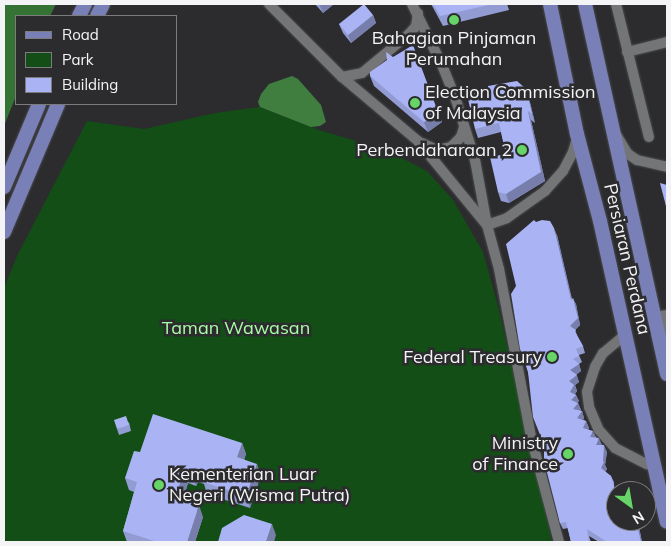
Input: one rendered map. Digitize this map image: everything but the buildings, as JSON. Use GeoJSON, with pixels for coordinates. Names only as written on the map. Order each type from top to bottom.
{"type":"FeatureCollection","features":[{"type":"Feature","properties":{"kind":"main road","name":"Persiaran Perdana"},"geometry":{"type":"LineString","coordinates":[[550,4],[577,134],[626,334],[667,522]]}},
{"type":"Feature","properties":{"kind":"main road","name":"Persiaran Perdana"},"geometry":{"type":"LineString","coordinates":[[585,4],[615,130],[667,374]]}},
{"type":"Feature","properties":{"kind":"main road"},"geometry":{"type":"LineString","coordinates":[[4,187],[39,105]]}},
{"type":"Feature","properties":{"kind":"main road"},"geometry":{"type":"LineString","coordinates":[[4,232],[58,105]]}},
{"type":"Feature","properties":{"kind":"street"},"geometry":{"type":"LineString","coordinates":[[269,4],[342,77],[418,141],[487,225]]}},
{"type":"Feature","properties":{"kind":"street"},"geometry":{"type":"LineString","coordinates":[[616,4],[649,137]]}},
{"type":"Feature","properties":{"kind":"street"},"geometry":{"type":"LineString","coordinates":[[342,77],[362,73],[408,35],[416,26],[415,8]]}},
{"type":"Feature","properties":{"kind":"street"},"geometry":{"type":"LineString","coordinates":[[415,8],[438,56],[464,124],[475,160],[487,225],[499,269],[531,437],[559,542]]}},
{"type":"Feature","properties":{"kind":"street"},"geometry":{"type":"LineString","coordinates":[[628,52],[667,42]]}},
{"type":"Feature","properties":{"kind":"street"},"geometry":{"type":"LineString","coordinates":[[418,141],[437,150],[451,147],[461,137],[464,124]]}},
{"type":"Feature","properties":{"kind":"street"},"geometry":{"type":"LineString","coordinates":[[615,130],[628,154],[632,157],[646,164],[667,167]]}},
{"type":"Feature","properties":{"kind":"street"},"geometry":{"type":"LineString","coordinates":[[487,225],[507,218],[545,192],[563,171],[570,158],[577,134]]}},
{"type":"Feature","properties":{"kind":"street"},"geometry":{"type":"LineString","coordinates":[[667,315],[661,316],[667,342]]}},
{"type":"Feature","properties":{"kind":"street"},"geometry":{"type":"LineString","coordinates":[[626,334],[603,353],[595,366],[587,392],[589,407],[599,430],[615,448],[647,464],[655,465]]}},
{"type":"Feature","properties":{"kind":"green space","name":"Taman Wawasan"},"geometry":{"type":"Polygon","coordinates":[[[260,107],[319,130],[386,150],[427,171],[453,200],[483,252],[498,306],[552,542],[4,542],[4,288],[17,256],[87,121],[144,129],[215,113],[260,107]]]}},
{"type":"Feature","properties":{"kind":"shaded area"},"geometry":{"type":"Polygon","coordinates":[[[4,4],[56,4],[50,15],[15,15],[15,98],[4,126],[4,4]]]}},
{"type":"Feature","properties":{"kind":"shaded area"},"geometry":{"type":"Polygon","coordinates":[[[292,76],[298,79],[321,105],[326,122],[320,126],[311,127],[260,107],[258,102],[261,94],[269,84],[292,76]]]}},
{"type":"Feature","properties":{"kind":"place","name":"Bahagian Pinjaman Perumahan"},"geometry":{"type":"Point","coordinates":[454,20]}},
{"type":"Feature","properties":{"kind":"place","name":"Election Commission of Malaysia"},"geometry":{"type":"Point","coordinates":[415,103]}},
{"type":"Feature","properties":{"kind":"place","name":"Perbendaharaan 2"},"geometry":{"type":"Point","coordinates":[522,150]}},
{"type":"Feature","properties":{"kind":"place","name":"Federal Treasury"},"geometry":{"type":"Point","coordinates":[552,357]}},
{"type":"Feature","properties":{"kind":"place","name":"Ministry of Finance"},"geometry":{"type":"Point","coordinates":[568,454]}},
{"type":"Feature","properties":{"kind":"place","name":"Kementerian Luar Negeri (Wisma Putra)"},"geometry":{"type":"Point","coordinates":[159,485]}}]}
